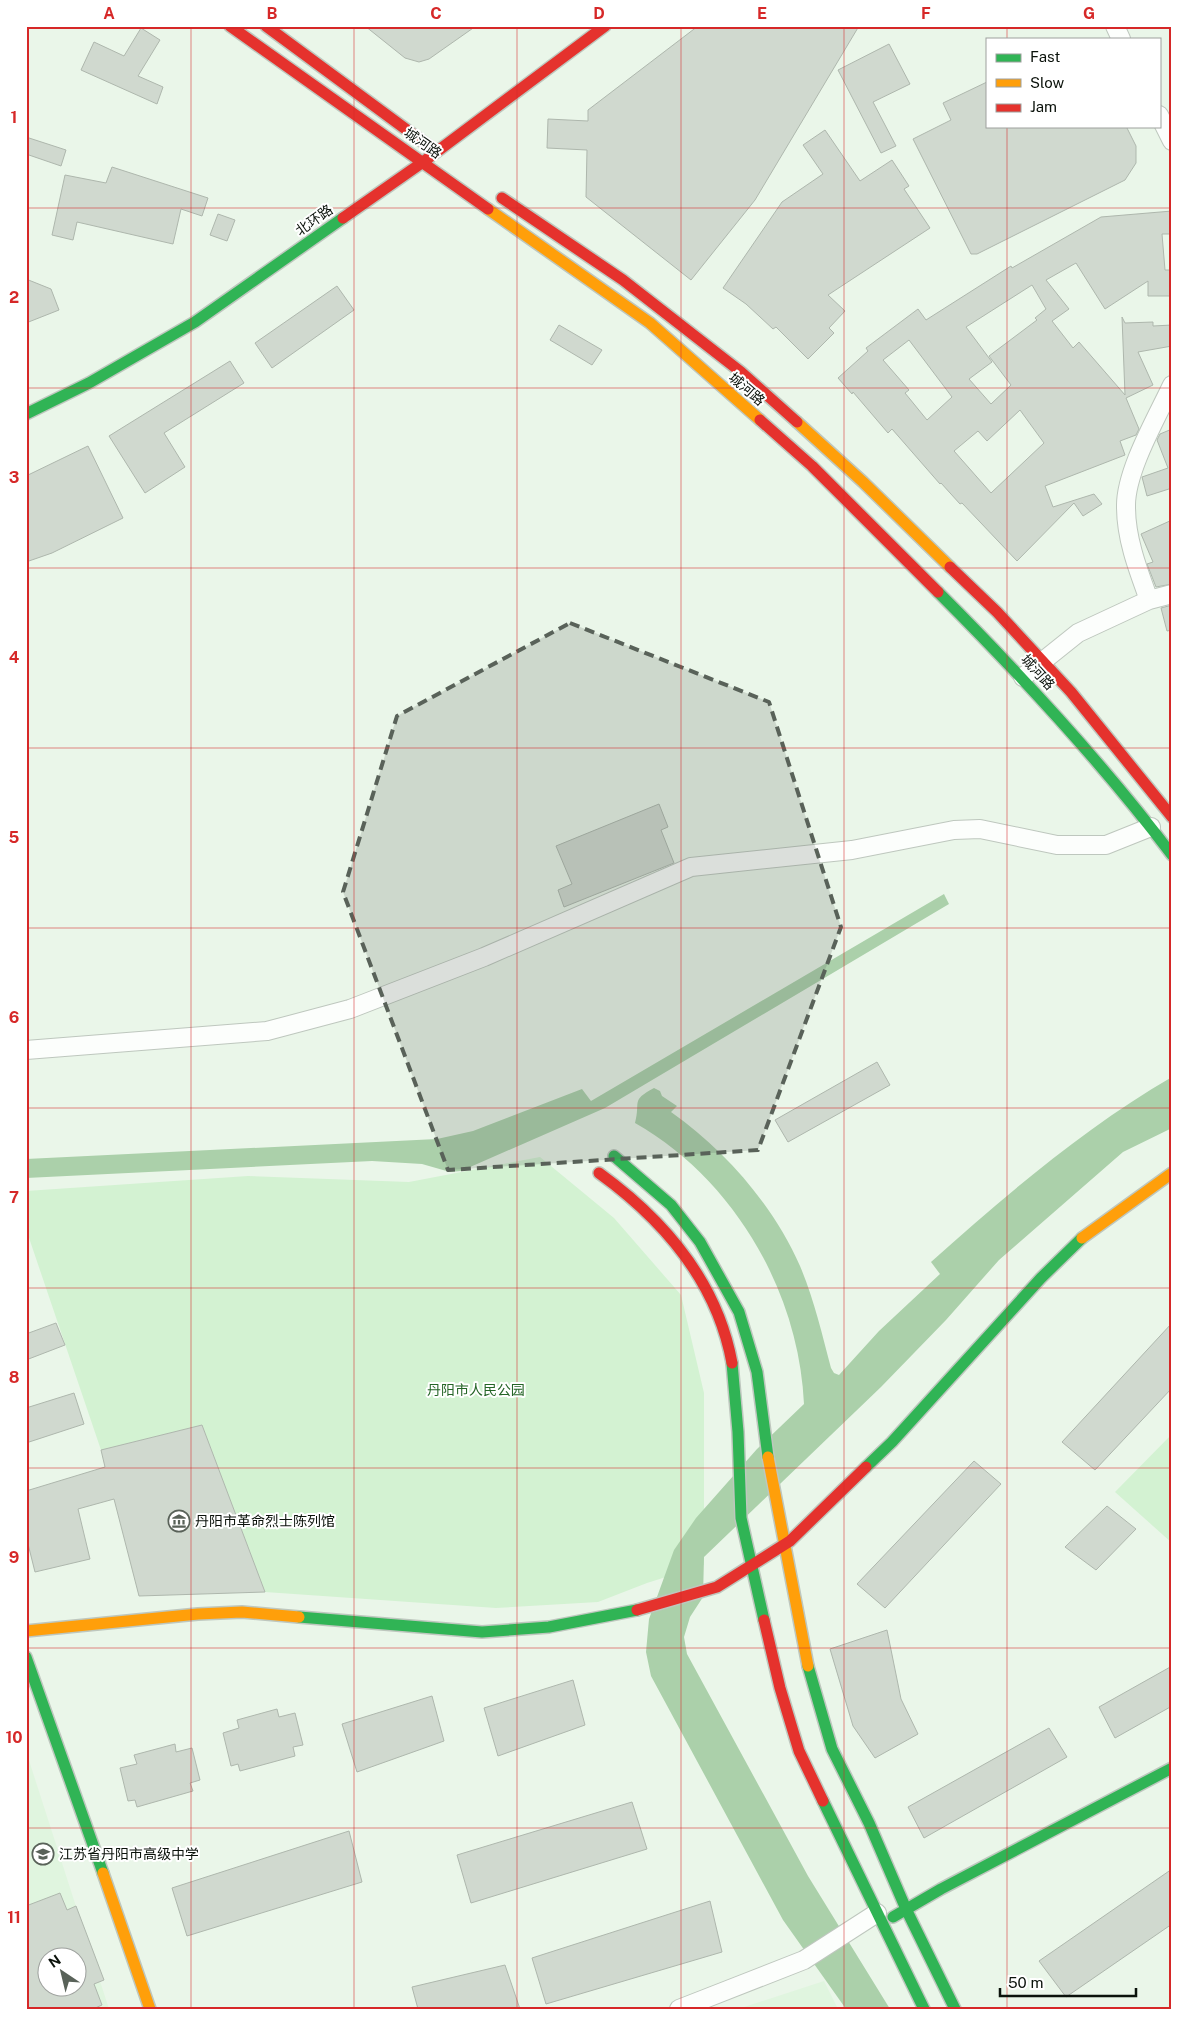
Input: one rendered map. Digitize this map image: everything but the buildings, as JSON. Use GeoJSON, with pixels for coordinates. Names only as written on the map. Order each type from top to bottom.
{"type":"FeatureCollection","features":[{"type":"Feature","properties":{"kind":"street","name":"城河路"},"geometry":{"type":"LineString","coordinates":[[230,26],[650,323],[812,466],[1024,677],[1151,827],[1172,855]]}},
{"type":"Feature","properties":{"kind":"street","name":"城河路"},"geometry":{"type":"LineString","coordinates":[[266,26],[441,154]]}},
{"type":"Feature","properties":{"kind":"street","name":"北环路"},"geometry":{"type":"LineString","coordinates":[[26,414],[89,384],[195,322],[423,162],[441,154],[605,26]]}},
{"type":"Feature","properties":{"kind":"street"},"geometry":{"type":"LineString","coordinates":[[1115,26],[1121,38]]}},
{"type":"Feature","properties":{"kind":"street"},"geometry":{"type":"LineString","coordinates":[[1160,117],[1172,141]]}},
{"type":"Feature","properties":{"kind":"street","name":"城河路"},"geometry":{"type":"LineString","coordinates":[[492,191],[623,280],[741,372],[863,482],[997,612],[1043,661],[1071,692],[1172,817]]}},
{"type":"Feature","properties":{"kind":"street"},"geometry":{"type":"LineString","coordinates":[[1149,600],[1133,554],[1126,506],[1133,469],[1172,385]]}},
{"type":"Feature","properties":{"kind":"street"},"geometry":{"type":"LineString","coordinates":[[1024,677],[1078,634],[1149,600],[1172,594]]}},
{"type":"Feature","properties":{"kind":"street"},"geometry":{"type":"LineString","coordinates":[[26,1050],[267,1031],[350,1009],[484,957],[691,867],[852,850],[954,830],[980,829],[1057,845],[1106,845],[1151,827]]}},
{"type":"Feature","properties":{"kind":"street"},"geometry":{"type":"LineString","coordinates":[[614,1156],[671,1205],[700,1242],[740,1312],[754,1364],[774,1492],[808,1666],[832,1749],[870,1823],[906,1909],[955,2009]]}},
{"type":"Feature","properties":{"kind":"street"},"geometry":{"type":"LineString","coordinates":[[599,1173],[633,1198],[680,1247],[698,1275],[720,1318],[732,1361],[742,1525],[780,1688],[799,1751],[924,2009]]}},
{"type":"Feature","properties":{"kind":"street"},"geometry":{"type":"LineString","coordinates":[[26,1631],[150,1618],[242,1612],[482,1632],[549,1627],[645,1608],[717,1587],[784,1545],[892,1442],[1041,1278],[1079,1240],[1172,1173]]}},
{"type":"Feature","properties":{"kind":"street"},"geometry":{"type":"LineString","coordinates":[[26,1658],[127,1934],[150,2009]]}},
{"type":"Feature","properties":{"kind":"street"},"geometry":{"type":"LineString","coordinates":[[679,2009],[804,1960],[852,1928],[906,1909],[1172,1768]]}},
{"type":"Feature","properties":{"kind":"highlighted area"},"geometry":{"type":"Polygon","coordinates":[[[570,623],[769,702],[841,927],[758,1150],[448,1170],[343,892],[397,716],[570,623]]]}},
{"type":"Feature","properties":{"kind":"shaded area"},"geometry":{"type":"Polygon","coordinates":[[[944,894],[949,904],[605,1108],[461,1171],[450,1172],[422,1164],[372,1161],[26,1178],[26,1159],[437,1139],[473,1131],[582,1089],[591,1101],[944,894]]]}},
{"type":"Feature","properties":{"kind":"shaded area"},"geometry":{"type":"Polygon","coordinates":[[[1172,1077],[1172,1128],[1123,1152],[999,1260],[946,1320],[881,1387],[704,1557],[703,1597],[690,1617],[684,1637],[687,1654],[808,1876],[890,2009],[846,2009],[783,1920],[651,1676],[646,1652],[649,1619],[674,1550],[696,1518],[757,1449],[804,1404],[799,1362],[789,1321],[774,1281],[755,1242],[731,1207],[702,1175],[670,1147],[635,1123],[639,1099],[654,1088],[660,1091],[662,1096],[677,1106],[671,1112],[691,1127],[728,1161],[762,1200],[789,1243],[800,1266],[814,1304],[831,1368],[834,1373],[839,1375],[879,1331],[940,1274],[931,1262],[1017,1187],[1077,1140],[1139,1097],[1172,1077]]]}},
{"type":"Feature","properties":{"kind":"shaded area","name":"江苏省丹阳市高级中学"},"geometry":{"type":"Polygon","coordinates":[[[26,1751],[109,2009],[26,2009],[26,1751]]]}},
{"type":"Feature","properties":{"kind":"shaded area"},"geometry":{"type":"Polygon","coordinates":[[[824,1981],[838,2009],[738,2009],[824,1981]]]}},
{"type":"Feature","properties":{"kind":"green space","name":"丹阳市人民公园"},"geometry":{"type":"Polygon","coordinates":[[[540,1157],[614,1218],[681,1295],[704,1393],[704,1565],[647,1583],[598,1602],[496,1608],[265,1592],[202,1425],[101,1450],[26,1229],[26,1191],[248,1176],[409,1182],[540,1157]]]}},
{"type":"Feature","properties":{"kind":"green space"},"geometry":{"type":"Polygon","coordinates":[[[1172,1434],[1172,1543],[1115,1492],[1172,1434]]]}},
{"type":"Feature","properties":{"kind":"traffic: fast"},"geometry":{"type":"LineString","coordinates":[[26,414],[89,383],[195,322],[343,218]]}},
{"type":"Feature","properties":{"kind":"traffic: fast"},"geometry":{"type":"LineString","coordinates":[[938,592],[1060,719],[1172,855]]}},
{"type":"Feature","properties":{"kind":"traffic: fast"},"geometry":{"type":"LineString","coordinates":[[614,1156],[671,1205],[700,1242],[739,1312],[757,1372],[768,1457]]}},
{"type":"Feature","properties":{"kind":"traffic: fast"},"geometry":{"type":"LineString","coordinates":[[866,1467],[892,1442],[1041,1278],[1082,1238]]}},
{"type":"Feature","properties":{"kind":"traffic: fast"},"geometry":{"type":"LineString","coordinates":[[732,1363],[738,1432],[741,1518],[764,1620]]}},
{"type":"Feature","properties":{"kind":"traffic: fast"},"geometry":{"type":"LineString","coordinates":[[299,1617],[482,1632],[549,1627],[637,1610]]}},
{"type":"Feature","properties":{"kind":"traffic: fast"},"geometry":{"type":"LineString","coordinates":[[26,1657],[103,1873]]}},
{"type":"Feature","properties":{"kind":"traffic: fast"},"geometry":{"type":"LineString","coordinates":[[808,1666],[832,1749],[869,1823],[906,1909],[955,2009]]}},
{"type":"Feature","properties":{"kind":"traffic: fast"},"geometry":{"type":"LineString","coordinates":[[893,1917],[941,1889],[1172,1768]]}},
{"type":"Feature","properties":{"kind":"traffic: fast"},"geometry":{"type":"LineString","coordinates":[[823,1801],[924,2009]]}},
{"type":"Feature","properties":{"kind":"traffic: slow"},"geometry":{"type":"LineString","coordinates":[[488,209],[650,323],[760,420]]}},
{"type":"Feature","properties":{"kind":"traffic: slow"},"geometry":{"type":"LineString","coordinates":[[797,422],[863,482],[950,567]]}},
{"type":"Feature","properties":{"kind":"traffic: slow"},"geometry":{"type":"LineString","coordinates":[[1082,1238],[1172,1173]]}},
{"type":"Feature","properties":{"kind":"traffic: slow"},"geometry":{"type":"LineString","coordinates":[[768,1457],[808,1666]]}},
{"type":"Feature","properties":{"kind":"traffic: slow"},"geometry":{"type":"LineString","coordinates":[[26,1631],[198,1614],[242,1612],[299,1617]]}},
{"type":"Feature","properties":{"kind":"traffic: slow"},"geometry":{"type":"LineString","coordinates":[[103,1873],[150,2009]]}},
{"type":"Feature","properties":{"kind":"traffic: jam"},"geometry":{"type":"LineString","coordinates":[[230,26],[488,209]]}},
{"type":"Feature","properties":{"kind":"traffic: jam"},"geometry":{"type":"LineString","coordinates":[[266,26],[430,147]]}},
{"type":"Feature","properties":{"kind":"traffic: jam"},"geometry":{"type":"LineString","coordinates":[[343,218],[423,162],[605,26]]}},
{"type":"Feature","properties":{"kind":"traffic: jam"},"geometry":{"type":"LineString","coordinates":[[502,198],[623,280],[741,372],[797,422]]}},
{"type":"Feature","properties":{"kind":"traffic: jam"},"geometry":{"type":"LineString","coordinates":[[760,420],[812,466],[938,592]]}},
{"type":"Feature","properties":{"kind":"traffic: jam"},"geometry":{"type":"LineString","coordinates":[[950,567],[997,612],[1071,692],[1172,817]]}},
{"type":"Feature","properties":{"kind":"traffic: jam"},"geometry":{"type":"LineString","coordinates":[[599,1173],[645,1211],[666,1232],[684,1255],[714,1305],[725,1333],[732,1363]]}},
{"type":"Feature","properties":{"kind":"traffic: jam"},"geometry":{"type":"LineString","coordinates":[[637,1610],[717,1587],[790,1541],[866,1467]]}},
{"type":"Feature","properties":{"kind":"traffic: jam"},"geometry":{"type":"LineString","coordinates":[[764,1620],[780,1688],[799,1751],[823,1801]]}},
{"type":"Feature","properties":{"kind":"place","name":"丹阳市革命烈士陈列馆"},"geometry":{"type":"Point","coordinates":[179,1521]}},
{"type":"Feature","properties":{"kind":"place","name":"江苏省丹阳市高级中学"},"geometry":{"type":"Point","coordinates":[43,1854]}}]}
